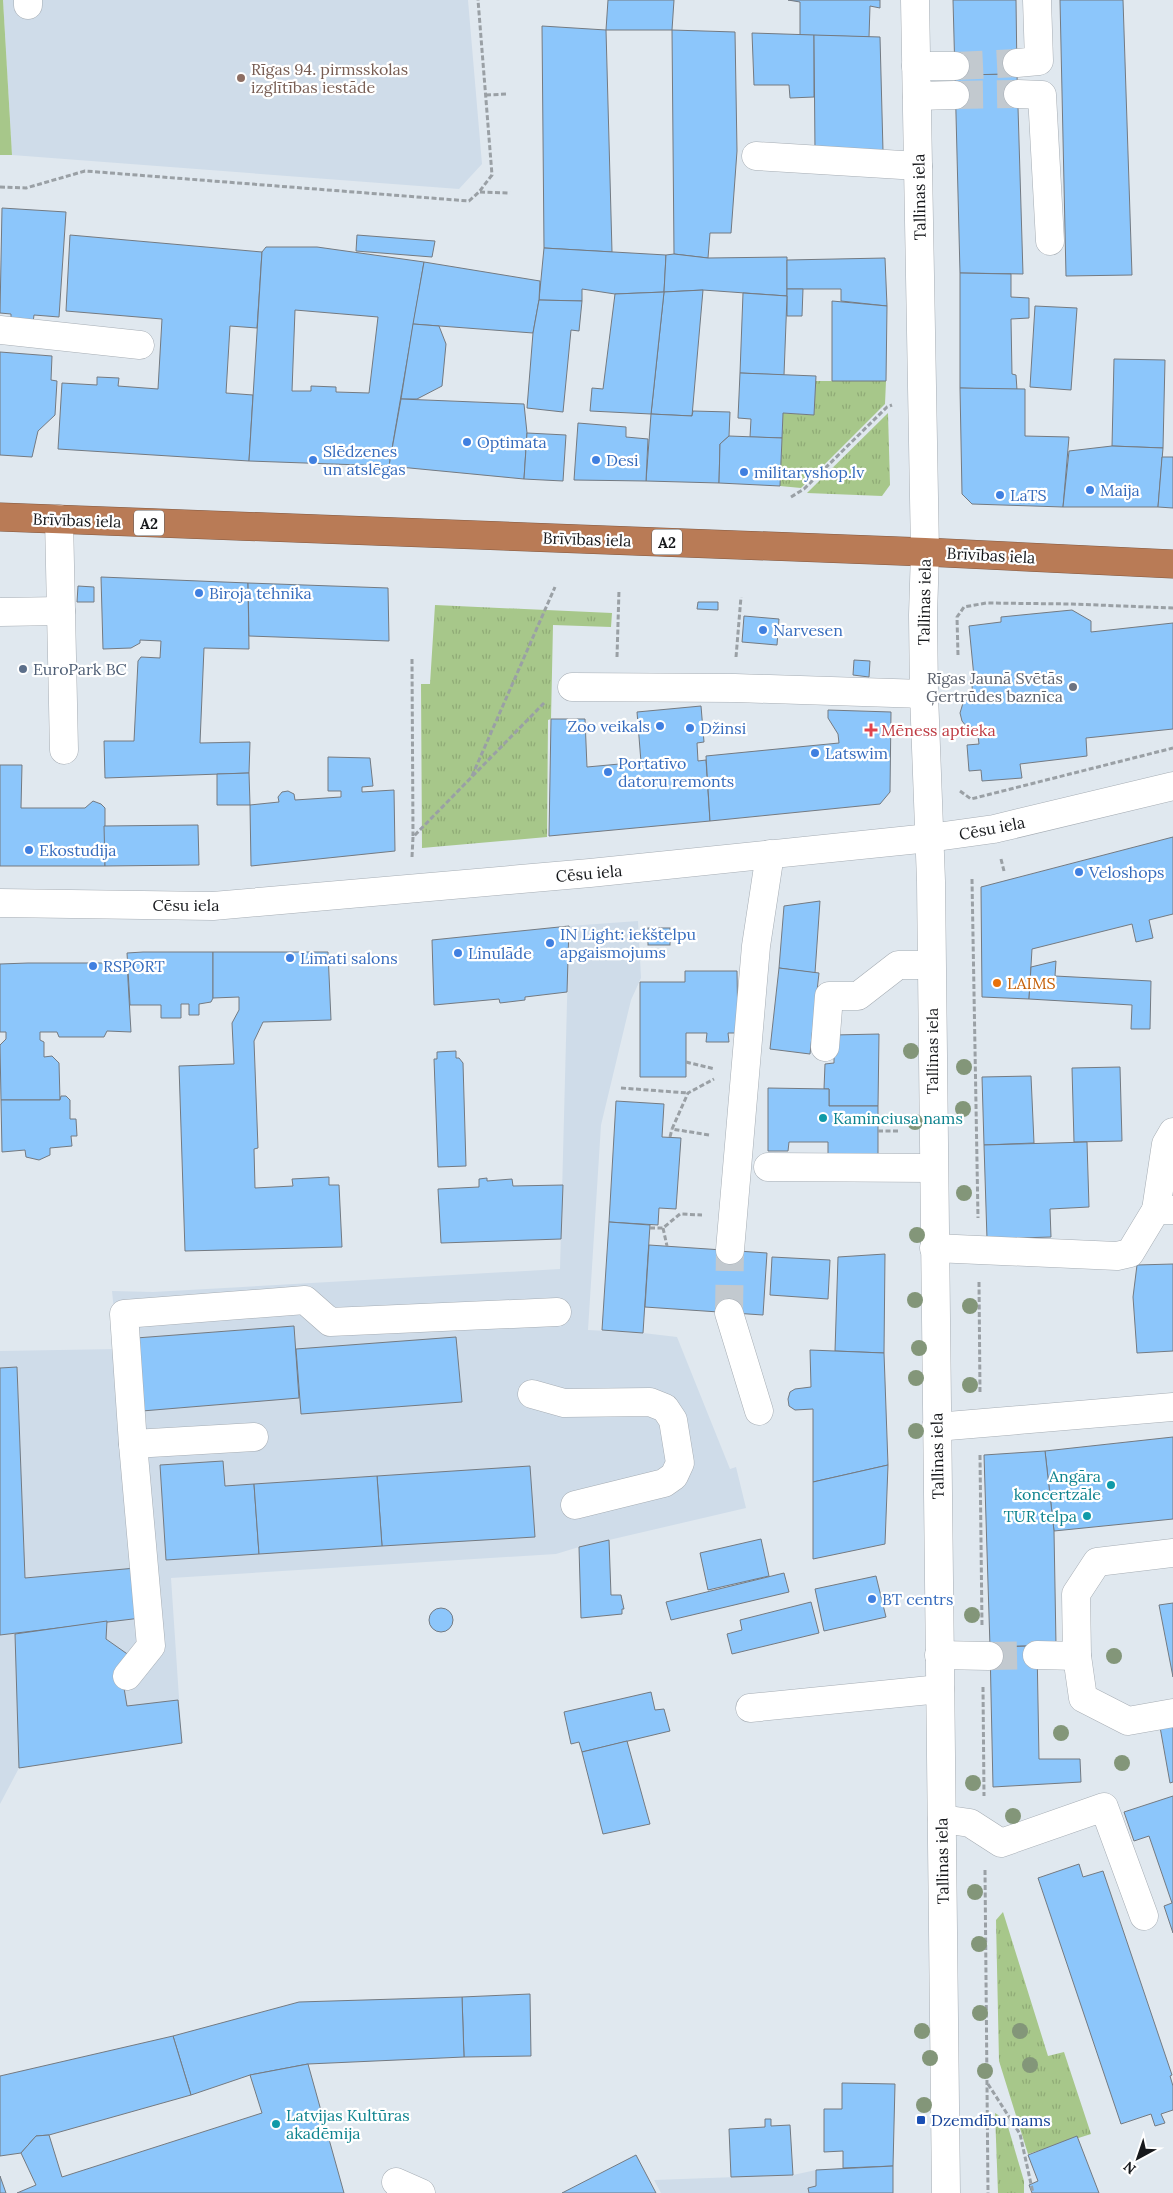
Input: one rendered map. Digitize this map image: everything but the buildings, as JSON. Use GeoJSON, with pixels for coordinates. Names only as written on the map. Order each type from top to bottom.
{"type":"FeatureCollection","features":[{"type":"Feature","properties":{"kind":"highway","name":"Brīvības iela"},"geometry":{"type":"LineString","coordinates":[[0,517],[925,552],[1173,564]]}},
{"type":"Feature","properties":{"kind":"street","name":"Tallinas iela"},"geometry":{"type":"LineString","coordinates":[[915,0],[925,552],[923,615],[924,694],[931,965],[946,2193]]}},
{"type":"Feature","properties":{"kind":"street"},"geometry":{"type":"LineString","coordinates":[[1017,63],[1039,61],[1037,0]]}},
{"type":"Feature","properties":{"kind":"street"},"geometry":{"type":"LineString","coordinates":[[916,66],[955,66]]}},
{"type":"Feature","properties":{"kind":"street"},"geometry":{"type":"LineString","coordinates":[[917,96],[955,94]]}},
{"type":"Feature","properties":{"kind":"street"},"geometry":{"type":"LineString","coordinates":[[1018,94],[1042,95],[1050,241]]}},
{"type":"Feature","properties":{"kind":"street"},"geometry":{"type":"LineString","coordinates":[[756,156],[918,166]]}},
{"type":"Feature","properties":{"kind":"street"},"geometry":{"type":"LineString","coordinates":[[0,330],[140,345]]}},
{"type":"Feature","properties":{"kind":"street"},"geometry":{"type":"LineString","coordinates":[[59,519],[64,750]]}},
{"type":"Feature","properties":{"kind":"street"},"geometry":{"type":"LineString","coordinates":[[0,612],[61,611]]}},
{"type":"Feature","properties":{"kind":"street"},"geometry":{"type":"LineString","coordinates":[[572,687],[735,688],[924,694]]}},
{"type":"Feature","properties":{"kind":"street","name":"Cēsu iela"},"geometry":{"type":"LineString","coordinates":[[0,902],[213,906],[590,873],[929,838],[994,829],[1173,786]]}},
{"type":"Feature","properties":{"kind":"street"},"geometry":{"type":"LineString","coordinates":[[730,1250],[739,1139],[737,1068],[770,854]]}},
{"type":"Feature","properties":{"kind":"street"},"geometry":{"type":"LineString","coordinates":[[824,1047],[829,996],[858,996],[898,966],[931,965]]}},
{"type":"Feature","properties":{"kind":"street"},"geometry":{"type":"LineString","coordinates":[[934,1248],[1117,1256],[1130,1253],[1165,1210],[1166,1144],[1173,1132]]}},
{"type":"Feature","properties":{"kind":"street"},"geometry":{"type":"LineString","coordinates":[[768,1167],[933,1168]]}},
{"type":"Feature","properties":{"kind":"street"},"geometry":{"type":"LineString","coordinates":[[127,1676],[151,1646],[133,1444],[124,1314],[305,1300],[330,1322],[557,1312]]}},
{"type":"Feature","properties":{"kind":"street"},"geometry":{"type":"LineString","coordinates":[[729,1313],[759,1412]]}},
{"type":"Feature","properties":{"kind":"street"},"geometry":{"type":"LineString","coordinates":[[532,1394],[564,1403],[650,1402],[665,1408],[673,1420],[680,1464],[674,1476],[664,1483],[575,1504]]}},
{"type":"Feature","properties":{"kind":"street"},"geometry":{"type":"LineString","coordinates":[[936,1427],[1173,1407]]}},
{"type":"Feature","properties":{"kind":"street"},"geometry":{"type":"LineString","coordinates":[[133,1444],[254,1437]]}},
{"type":"Feature","properties":{"kind":"street"},"geometry":{"type":"LineString","coordinates":[[1173,1554],[1097,1562],[1076,1594],[1077,1656],[1083,1698],[1128,1721],[1173,1713]]}},
{"type":"Feature","properties":{"kind":"street"},"geometry":{"type":"LineString","coordinates":[[939,1655],[986,1656]]}},
{"type":"Feature","properties":{"kind":"street"},"geometry":{"type":"LineString","coordinates":[[1037,1655],[1077,1656]]}},
{"type":"Feature","properties":{"kind":"street"},"geometry":{"type":"LineString","coordinates":[[750,1708],[940,1689]]}},
{"type":"Feature","properties":{"kind":"street"},"geometry":{"type":"LineString","coordinates":[[942,1819],[970,1824],[1001,1843],[1104,1807],[1144,1916]]}},
{"type":"Feature","properties":{"kind":"street"},"geometry":{"type":"LineString","coordinates":[[396,2182],[420,2193]]}},
{"type":"Feature","properties":{"kind":"path"},"geometry":{"type":"LineString","coordinates":[[0,186],[26,188],[85,171],[469,201],[480,192],[492,175],[478,0]]}},
{"type":"Feature","properties":{"kind":"path"},"geometry":{"type":"LineString","coordinates":[[486,94],[508,94]]}},
{"type":"Feature","properties":{"kind":"path"},"geometry":{"type":"LineString","coordinates":[[480,192],[510,193]]}},
{"type":"Feature","properties":{"kind":"path"},"geometry":{"type":"LineString","coordinates":[[791,497],[804,489],[887,407],[894,405]]}},
{"type":"Feature","properties":{"kind":"path"},"geometry":{"type":"LineString","coordinates":[[471,779],[556,587]]}},
{"type":"Feature","properties":{"kind":"path"},"geometry":{"type":"LineString","coordinates":[[616,687],[619,590]]}},
{"type":"Feature","properties":{"kind":"path"},"geometry":{"type":"LineString","coordinates":[[736,643],[740,632],[741,597]]}},
{"type":"Feature","properties":{"kind":"path"},"geometry":{"type":"LineString","coordinates":[[958,665],[957,617],[964,608],[986,603],[1173,608]]}},
{"type":"Feature","properties":{"kind":"path"},"geometry":{"type":"LineString","coordinates":[[412,659],[412,857]]}},
{"type":"Feature","properties":{"kind":"path"},"geometry":{"type":"LineString","coordinates":[[413,837],[546,700],[572,687]]}},
{"type":"Feature","properties":{"kind":"path"},"geometry":{"type":"LineString","coordinates":[[958,789],[971,799],[1173,748]]}},
{"type":"Feature","properties":{"kind":"path"},"geometry":{"type":"LineString","coordinates":[[972,879],[980,1424],[986,1656],[984,1833],[988,2193]]}},
{"type":"Feature","properties":{"kind":"path"},"geometry":{"type":"LineString","coordinates":[[686,1062],[737,1068]]}},
{"type":"Feature","properties":{"kind":"path"},"geometry":{"type":"LineString","coordinates":[[621,1088],[688,1093],[737,1068]]}},
{"type":"Feature","properties":{"kind":"path"},"geometry":{"type":"LineString","coordinates":[[670,1137],[688,1093]]}},
{"type":"Feature","properties":{"kind":"path"},"geometry":{"type":"LineString","coordinates":[[672,1129],[739,1139]]}},
{"type":"Feature","properties":{"kind":"path"},"geometry":{"type":"LineString","coordinates":[[878,1130],[898,1131]]}},
{"type":"Feature","properties":{"kind":"path"},"geometry":{"type":"LineString","coordinates":[[650,1228],[663,1228],[680,1214],[732,1216]]}},
{"type":"Feature","properties":{"kind":"path"},"geometry":{"type":"LineString","coordinates":[[663,1228],[667,1246]]}},
{"type":"Feature","properties":{"kind":"path"},"geometry":{"type":"LineString","coordinates":[[988,2084],[1020,2134],[1033,2193]]}},
{"type":"Feature","properties":{"kind":"shaded area","name":"Rīgas 94. pirmsskolas izglītības iestāde"},"geometry":{"type":"Polygon","coordinates":[[[3,0],[468,0],[482,164],[459,189],[12,155],[3,0]]]}},
{"type":"Feature","properties":{"kind":"shaded area"},"geometry":{"type":"Polygon","coordinates":[[[638,921],[641,978],[631,1000],[601,1125],[588,1330],[677,1337],[730,1469],[736,1467],[746,1508],[556,1554],[171,1578],[182,1743],[19,1768],[0,1804],[0,1351],[118,1349],[112,1291],[153,1292],[560,1269],[569,926],[638,921]]]}},
{"type":"Feature","properties":{"kind":"shaded area"},"geometry":{"type":"Polygon","coordinates":[[[893,2166],[893,2193],[661,2193],[654,2180],[793,2175],[816,2170],[893,2166]]]}},
{"type":"Feature","properties":{"kind":"green space"},"geometry":{"type":"Polygon","coordinates":[[[0,0],[3,0],[12,155],[0,155],[0,0]]]}},
{"type":"Feature","properties":{"kind":"green space"},"geometry":{"type":"Polygon","coordinates":[[[815,381],[886,381],[885,404],[801,488],[780,486],[783,413],[814,415],[815,381]]]}},
{"type":"Feature","properties":{"kind":"green space"},"geometry":{"type":"Polygon","coordinates":[[[888,413],[890,485],[882,496],[807,493],[888,413]]]}},
{"type":"Feature","properties":{"kind":"green space"},"geometry":{"type":"Polygon","coordinates":[[[435,605],[612,613],[611,627],[553,625],[551,719],[548,720],[547,837],[422,848],[421,684],[430,684],[435,605]]]}},
{"type":"Feature","properties":{"kind":"green space"},"geometry":{"type":"Polygon","coordinates":[[[1003,1912],[1048,2056],[1064,2052],[1091,2134],[1028,2154],[999,2061],[996,1920],[1003,1912]]]}},
{"type":"Feature","properties":{"kind":"green space"},"geometry":{"type":"Polygon","coordinates":[[[995,2113],[1006,2120],[1024,2181],[1024,2193],[998,2193],[995,2113]]]}},
{"type":"Feature","properties":{"kind":"tunnel"},"geometry":{"type":"LineString","coordinates":[[955,66],[1017,63]]}},
{"type":"Feature","properties":{"kind":"tunnel"},"geometry":{"type":"LineString","coordinates":[[955,95],[1018,94]]}},
{"type":"Feature","properties":{"kind":"tunnel"},"geometry":{"type":"LineString","coordinates":[[729,1313],[730,1250]]}},
{"type":"Feature","properties":{"kind":"tunnel"},"geometry":{"type":"LineString","coordinates":[[989,1656],[1037,1655]]}},
{"type":"Feature","properties":{"kind":"place","name":"Rīgas 94. pirmsskolas izglītības iestāde"},"geometry":{"type":"Point","coordinates":[241,78]}},
{"type":"Feature","properties":{"kind":"place","name":"Optimata"},"geometry":{"type":"Point","coordinates":[467,442]}},
{"type":"Feature","properties":{"kind":"place","name":"Slēdzenes un atslēgas"},"geometry":{"type":"Point","coordinates":[313,460]}},
{"type":"Feature","properties":{"kind":"place","name":"Desi"},"geometry":{"type":"Point","coordinates":[596,460]}},
{"type":"Feature","properties":{"kind":"place","name":"militaryshop.lv"},"geometry":{"type":"Point","coordinates":[744,472]}},
{"type":"Feature","properties":{"kind":"place","name":"Maija"},"geometry":{"type":"Point","coordinates":[1090,490]}},
{"type":"Feature","properties":{"kind":"place","name":"LaTS"},"geometry":{"type":"Point","coordinates":[1000,495]}},
{"type":"Feature","properties":{"kind":"place","name":"Biroja tehnika"},"geometry":{"type":"Point","coordinates":[199,593]}},
{"type":"Feature","properties":{"kind":"place","name":"Narvesen"},"geometry":{"type":"Point","coordinates":[763,630]}},
{"type":"Feature","properties":{"kind":"place","name":"EuroPark BC"},"geometry":{"type":"Point","coordinates":[23,669]}},
{"type":"Feature","properties":{"kind":"place","name":"Rīgas Jaunā Svētās Ģertrūdes baznīca"},"geometry":{"type":"Point","coordinates":[1073,687]}},
{"type":"Feature","properties":{"kind":"place","name":"Zoo veikals"},"geometry":{"type":"Point","coordinates":[660,726]}},
{"type":"Feature","properties":{"kind":"place","name":"Džinsi"},"geometry":{"type":"Point","coordinates":[690,728]}},
{"type":"Feature","properties":{"kind":"place","name":"Mēness aptieka"},"geometry":{"type":"Point","coordinates":[871,730]}},
{"type":"Feature","properties":{"kind":"place","name":"Latswim"},"geometry":{"type":"Point","coordinates":[815,753]}},
{"type":"Feature","properties":{"kind":"place","name":"Portatīvo datoru remonts"},"geometry":{"type":"Point","coordinates":[608,772]}},
{"type":"Feature","properties":{"kind":"place","name":"Ekostudija"},"geometry":{"type":"Point","coordinates":[29,850]}},
{"type":"Feature","properties":{"kind":"place","name":"Veloshops"},"geometry":{"type":"Point","coordinates":[1079,872]}},
{"type":"Feature","properties":{"kind":"place","name":"IN Light: iekštelpu apgaismojums"},"geometry":{"type":"Point","coordinates":[550,943]}},
{"type":"Feature","properties":{"kind":"place","name":"Linulāde"},"geometry":{"type":"Point","coordinates":[458,953]}},
{"type":"Feature","properties":{"kind":"place","name":"Limati salons"},"geometry":{"type":"Point","coordinates":[290,958]}},
{"type":"Feature","properties":{"kind":"place","name":"RSPORT"},"geometry":{"type":"Point","coordinates":[93,966]}},
{"type":"Feature","properties":{"kind":"place","name":"LAIMS"},"geometry":{"type":"Point","coordinates":[997,983]}},
{"type":"Feature","properties":{"kind":"place","name":"Kaminciusa nams"},"geometry":{"type":"Point","coordinates":[823,1118]}},
{"type":"Feature","properties":{"kind":"place","name":"Angāra koncertzāle"},"geometry":{"type":"Point","coordinates":[1111,1485]}},
{"type":"Feature","properties":{"kind":"place","name":"TUR telpa"},"geometry":{"type":"Point","coordinates":[1087,1516]}},
{"type":"Feature","properties":{"kind":"place","name":"BT centrs"},"geometry":{"type":"Point","coordinates":[872,1599]}},
{"type":"Feature","properties":{"kind":"place","name":"Dzemdību nams"},"geometry":{"type":"Point","coordinates":[921,2120]}},
{"type":"Feature","properties":{"kind":"place","name":"Latvijas Kultūras akadēmija"},"geometry":{"type":"Point","coordinates":[276,2124]}}]}
